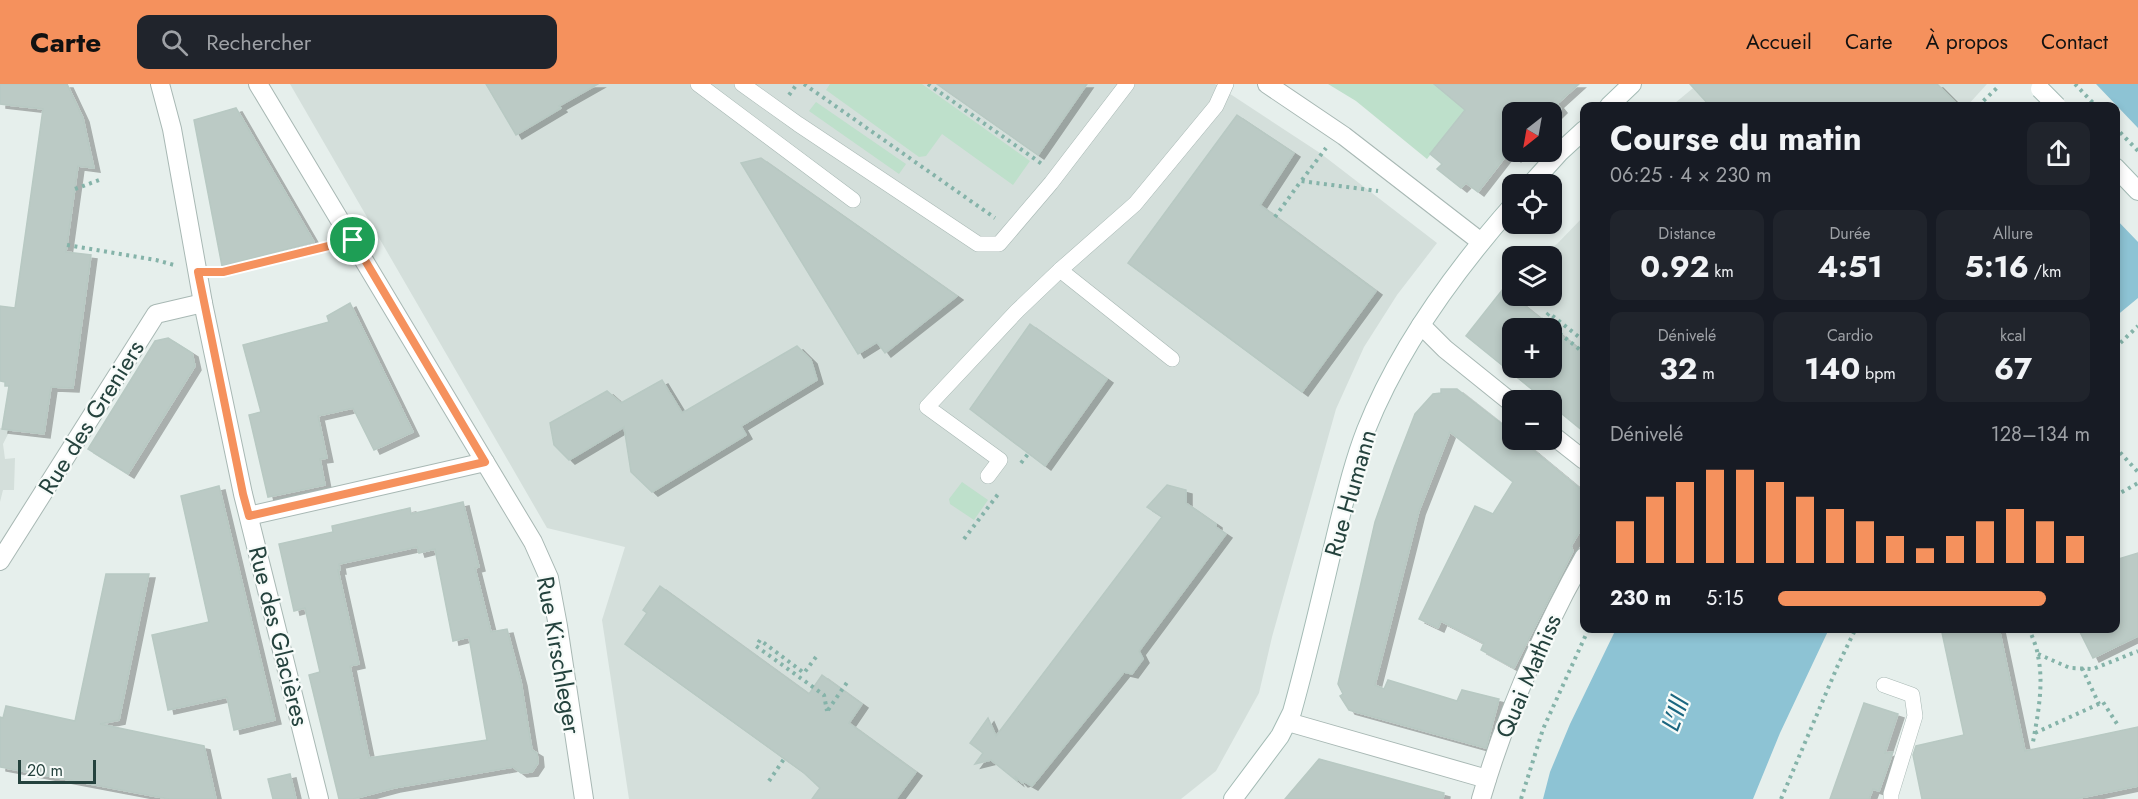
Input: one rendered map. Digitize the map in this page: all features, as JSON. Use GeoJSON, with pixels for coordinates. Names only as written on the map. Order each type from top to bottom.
{"type":"FeatureCollection","features":[{"type":"Feature","properties":{"kind":"street","name":"Rue des Glacières"},"geometry":{"type":"LineString","coordinates":[[160,84],[172,129],[203,303],[249,516],[319,799]]}},
{"type":"Feature","properties":{"kind":"street","name":"Rue Kirschleger"},"geometry":{"type":"LineString","coordinates":[[258,84],[533,542],[549,578],[583,799]]}},
{"type":"Feature","properties":{"kind":"street"},"geometry":{"type":"LineString","coordinates":[[1267,84],[1338,131],[1481,242]]}},
{"type":"Feature","properties":{"kind":"street"},"geometry":{"type":"LineString","coordinates":[[1613,102],[1632,84]]}},
{"type":"Feature","properties":{"kind":"street"},"geometry":{"type":"LineString","coordinates":[[2037,87],[2052,102]]}},
{"type":"Feature","properties":{"kind":"street"},"geometry":{"type":"LineString","coordinates":[[1540,174],[1580,134]]}},
{"type":"Feature","properties":{"kind":"street"},"geometry":{"type":"LineString","coordinates":[[2120,172],[2138,191]]}},
{"type":"Feature","properties":{"kind":"street","name":"Rue Humann"},"geometry":{"type":"LineString","coordinates":[[1233,799],[1264,760],[1288,722],[1351,474],[1380,399],[1421,325],[1481,242],[1502,218]]}},
{"type":"Feature","properties":{"kind":"street","name":"Rue des Greniers"},"geometry":{"type":"LineString","coordinates":[[0,561],[156,314],[203,303]]}},
{"type":"Feature","properties":{"kind":"street"},"geometry":{"type":"LineString","coordinates":[[1421,325],[1445,349],[1502,395]]}},
{"type":"Feature","properties":{"kind":"street"},"geometry":{"type":"LineString","coordinates":[[1562,443],[1580,457]]}},
{"type":"Feature","properties":{"kind":"street"},"geometry":{"type":"LineString","coordinates":[[249,516],[485,462]]}},
{"type":"Feature","properties":{"kind":"street","name":"Quai Mathiss"},"geometry":{"type":"LineString","coordinates":[[1481,799],[1503,729],[1522,679],[1580,564]]}},
{"type":"Feature","properties":{"kind":"street"},"geometry":{"type":"LineString","coordinates":[[1288,722],[1487,779]]}},
{"type":"Feature","properties":{"kind":"lane"},"geometry":{"type":"LineString","coordinates":[[698,84],[853,200]]}},
{"type":"Feature","properties":{"kind":"lane"},"geometry":{"type":"LineString","coordinates":[[742,84],[798,124],[978,243],[999,244],[1058,174],[1119,88]]}},
{"type":"Feature","properties":{"kind":"lane"},"geometry":{"type":"LineString","coordinates":[[988,476],[1000,460],[927,407],[1017,311],[1135,204],[1216,106],[1226,84]]}},
{"type":"Feature","properties":{"kind":"lane"},"geometry":{"type":"LineString","coordinates":[[1060,270],[1172,359]]}},
{"type":"Feature","properties":{"kind":"lane"},"geometry":{"type":"LineString","coordinates":[[1884,685],[1912,695],[1915,716],[1891,799]]}},
{"type":"Feature","properties":{"kind":"path"},"geometry":{"type":"LineString","coordinates":[[804,84],[1011,230]]}},
{"type":"Feature","properties":{"kind":"path"},"geometry":{"type":"LineString","coordinates":[[928,84],[1058,174]]}},
{"type":"Feature","properties":{"kind":"path"},"geometry":{"type":"LineString","coordinates":[[2074,84],[2092,102]]}},
{"type":"Feature","properties":{"kind":"path"},"geometry":{"type":"LineString","coordinates":[[1982,102],[1999,86]]}},
{"type":"Feature","properties":{"kind":"path"},"geometry":{"type":"LineString","coordinates":[[1275,217],[1338,131]]}},
{"type":"Feature","properties":{"kind":"path"},"geometry":{"type":"LineString","coordinates":[[2120,132],[2138,151]]}},
{"type":"Feature","properties":{"kind":"path"},"geometry":{"type":"LineString","coordinates":[[75,189],[102,179]]}},
{"type":"Feature","properties":{"kind":"path"},"geometry":{"type":"LineString","coordinates":[[1301,181],[1379,191]]}},
{"type":"Feature","properties":{"kind":"path"},"geometry":{"type":"LineString","coordinates":[[67,245],[156,260],[198,272],[223,272],[353,240]]}},
{"type":"Feature","properties":{"kind":"path"},"geometry":{"type":"LineString","coordinates":[[1580,338],[1549,313],[1543,320],[1580,349]]}},
{"type":"Feature","properties":{"kind":"path"},"geometry":{"type":"LineString","coordinates":[[2120,343],[2138,326]]}},
{"type":"Feature","properties":{"kind":"path"},"geometry":{"type":"LineString","coordinates":[[2120,452],[2138,472]]}},
{"type":"Feature","properties":{"kind":"path"},"geometry":{"type":"LineString","coordinates":[[2120,493],[2138,483]]}},
{"type":"Feature","properties":{"kind":"path"},"geometry":{"type":"LineString","coordinates":[[1521,799],[1543,729],[1587,633]]}},
{"type":"Feature","properties":{"kind":"path"},"geometry":{"type":"LineString","coordinates":[[1781,799],[1854,633]]}},
{"type":"Feature","properties":{"kind":"path"},"geometry":{"type":"LineString","coordinates":[[2031,633],[2038,654],[2041,676],[2034,742]]}},
{"type":"Feature","properties":{"kind":"path"},"geometry":{"type":"LineString","coordinates":[[816,657],[804,673],[760,640],[756,646],[824,695],[827,711],[848,681]]}},
{"type":"Feature","properties":{"kind":"path"},"geometry":{"type":"LineString","coordinates":[[2038,654],[2070,668],[2093,669],[2138,651]]}},
{"type":"Feature","properties":{"kind":"path"},"geometry":{"type":"LineString","coordinates":[[2082,668],[2099,704]]}},
{"type":"Feature","properties":{"kind":"path"},"geometry":{"type":"LineString","coordinates":[[2035,733],[2103,702],[2119,727]]}},
{"type":"Feature","properties":{"kind":"path"},"geometry":{"type":"LineString","coordinates":[[769,781],[784,759]]}},
{"type":"Feature","properties":{"kind":"shaded area"},"geometry":{"type":"Polygon","coordinates":[[[290,84],[1215,84],[1320,153],[1437,243],[1397,295],[1364,347],[1336,409],[1272,637],[1259,693],[1216,771],[1181,799],[629,799],[602,620],[625,547],[547,528],[290,84]]]}},
{"type":"Feature","properties":{"kind":"shaded area"},"geometry":{"type":"Polygon","coordinates":[[[1698,84],[1987,84],[1971,102],[1676,102],[1698,84]]]}},
{"type":"Feature","properties":{"kind":"shaded area"},"geometry":{"type":"Polygon","coordinates":[[[1580,220],[1580,429],[1562,414],[1562,390],[1533,390],[1518,378],[1562,378],[1562,318],[1502,318],[1502,365],[1466,336],[1502,292],[1502,306],[1562,306],[1562,246],[1554,246],[1580,220]]]}},
{"type":"Feature","properties":{"kind":"shaded area"},"geometry":{"type":"Polygon","coordinates":[[[0,428],[10,430],[3,444],[5,459],[15,458],[14,490],[3,490],[0,502],[0,428]]]}},
{"type":"Feature","properties":{"kind":"green space"},"geometry":{"type":"Polygon","coordinates":[[[830,84],[922,84],[1030,161],[1013,185],[942,134],[926,156],[919,157],[826,90],[830,84]]]}},
{"type":"Feature","properties":{"kind":"green space"},"geometry":{"type":"Polygon","coordinates":[[[1328,84],[1434,84],[1465,110],[1427,159],[1356,101],[1328,84]]]}},
{"type":"Feature","properties":{"kind":"green space"},"geometry":{"type":"Polygon","coordinates":[[[816,102],[906,164],[899,174],[809,111],[816,102]]]}},
{"type":"Feature","properties":{"kind":"green space"},"geometry":{"type":"Polygon","coordinates":[[[962,482],[988,500],[974,520],[950,504],[949,499],[962,482]]]}},
{"type":"Feature","properties":{"kind":"water"},"geometry":{"type":"Polygon","coordinates":[[[2082,84],[2138,84],[2138,298],[2120,313],[2120,102],[2109,102],[2082,84]]]}},
{"type":"Feature","properties":{"kind":"water","name":"L'Ill"},"geometry":{"type":"Polygon","coordinates":[[[1614,633],[1827,633],[1780,733],[1753,799],[1543,799],[1550,772],[1570,724],[1614,633]]]}},
{"type":"Feature","properties":{"kind":"pier"},"geometry":{"type":"Polygon","coordinates":[[[2082,84],[2096,84],[2113,102],[2063,102],[2082,84]]]}},
{"type":"Feature","properties":{"kind":"pier"},"geometry":{"type":"Polygon","coordinates":[[[2120,109],[2138,128],[2138,242],[2120,223],[2120,109]]]}},
{"type":"Feature","properties":{"kind":"building"},"geometry":{"type":"Polygon","coordinates":[[[0,84],[67,84],[83,118],[94,168],[78,166],[66,252],[91,255],[73,388],[51,387],[44,434],[2,429],[9,386],[5,386],[5,382],[0,381],[0,306],[15,308],[43,109],[0,104],[0,84]]]}},
{"type":"Feature","properties":{"kind":"building"},"geometry":{"type":"Polygon","coordinates":[[[486,84],[598,84],[559,106],[561,108],[516,135],[486,84]]]}},
{"type":"Feature","properties":{"kind":"building"},"geometry":{"type":"Polygon","coordinates":[[[937,84],[1087,84],[1038,155],[937,84]]]}},
{"type":"Feature","properties":{"kind":"building"},"geometry":{"type":"Polygon","coordinates":[[[1434,84],[1579,84],[1559,102],[1502,102],[1502,161],[1478,192],[1466,183],[1461,188],[1437,169],[1442,164],[1430,154],[1465,110],[1434,84]]]}},
{"type":"Feature","properties":{"kind":"building"},"geometry":{"type":"Polygon","coordinates":[[[1690,84],[1937,84],[1955,102],[1706,102],[1690,84]]]}},
{"type":"Feature","properties":{"kind":"building"},"geometry":{"type":"Polygon","coordinates":[[[236,108],[314,242],[222,266],[194,120],[236,108]]]}},
{"type":"Feature","properties":{"kind":"building"},"geometry":{"type":"Polygon","coordinates":[[[1237,115],[1294,153],[1260,205],[1376,291],[1302,392],[1128,263],[1237,115]]]}},
{"type":"Feature","properties":{"kind":"building"},"geometry":{"type":"Polygon","coordinates":[[[761,158],[957,296],[885,353],[877,342],[858,354],[741,163],[761,158]]]}},
{"type":"Feature","properties":{"kind":"building"},"geometry":{"type":"Polygon","coordinates":[[[1502,290],[1502,306],[1525,306],[1540,318],[1502,318],[1502,365],[1466,336],[1502,290]]]}},
{"type":"Feature","properties":{"kind":"building"},"geometry":{"type":"Polygon","coordinates":[[[350,303],[413,432],[374,450],[353,408],[318,416],[327,458],[320,459],[325,485],[268,497],[249,415],[261,412],[243,345],[329,322],[327,316],[350,303]]]}},
{"type":"Feature","properties":{"kind":"building"},"geometry":{"type":"Polygon","coordinates":[[[1030,324],[1107,379],[1045,466],[970,409],[1030,324]]]}},
{"type":"Feature","properties":{"kind":"building"},"geometry":{"type":"Polygon","coordinates":[[[1562,336],[1580,350],[1580,429],[1562,414],[1562,390],[1533,390],[1518,378],[1562,378],[1562,336]]]}},
{"type":"Feature","properties":{"kind":"building"},"geometry":{"type":"Polygon","coordinates":[[[168,338],[192,353],[195,366],[128,474],[88,449],[155,341],[168,338]]]}},
{"type":"Feature","properties":{"kind":"building"},"geometry":{"type":"Polygon","coordinates":[[[797,346],[811,360],[817,380],[741,426],[746,435],[652,492],[631,472],[624,427],[569,460],[554,445],[550,423],[607,391],[621,403],[662,380],[682,413],[797,346]]]}},
{"type":"Feature","properties":{"kind":"building"},"geometry":{"type":"Polygon","coordinates":[[[1441,389],[1457,389],[1502,424],[1502,450],[1533,450],[1580,489],[1580,531],[1571,546],[1573,551],[1514,668],[1481,650],[1484,643],[1441,621],[1438,628],[1419,619],[1475,506],[1493,514],[1513,482],[1450,432],[1419,511],[1375,685],[1384,689],[1388,680],[1457,701],[1462,690],[1499,699],[1486,748],[1349,710],[1340,696],[1343,694],[1338,684],[1375,522],[1415,414],[1433,394],[1441,393],[1441,389]]]}},
{"type":"Feature","properties":{"kind":"building"},"geometry":{"type":"Polygon","coordinates":[[[1167,485],[1186,490],[1186,503],[1226,534],[1139,651],[1143,659],[1132,674],[1124,672],[1032,786],[1025,782],[1022,783],[1015,776],[1017,781],[991,760],[975,764],[983,753],[970,743],[988,718],[996,736],[1162,517],[1147,507],[1167,485]]]}},
{"type":"Feature","properties":{"kind":"building"},"geometry":{"type":"Polygon","coordinates":[[[219,486],[275,720],[234,730],[227,697],[168,710],[152,635],[209,622],[181,496],[219,486]]]}},
{"type":"Feature","properties":{"kind":"building"},"geometry":{"type":"Polygon","coordinates":[[[463,502],[479,567],[475,568],[491,632],[507,629],[521,682],[532,750],[537,753],[538,763],[532,772],[521,773],[513,767],[394,788],[353,799],[339,799],[309,675],[320,672],[305,608],[294,611],[279,544],[333,532],[332,526],[410,508],[411,514],[463,502]],[[417,547],[339,564],[340,570],[338,570],[359,664],[350,666],[369,758],[487,740],[469,637],[453,641],[435,549],[419,553],[417,547]]]}},
{"type":"Feature","properties":{"kind":"building"},"geometry":{"type":"Polygon","coordinates":[[[2138,553],[2138,636],[2093,658],[2080,633],[2120,633],[2120,558],[2138,553]]]}},
{"type":"Feature","properties":{"kind":"building"},"geometry":{"type":"Polygon","coordinates":[[[106,574],[149,574],[119,720],[100,724],[204,746],[216,799],[169,799],[0,767],[0,717],[3,718],[6,706],[75,721],[106,574]]]}},
{"type":"Feature","properties":{"kind":"building"},"geometry":{"type":"Polygon","coordinates":[[[660,586],[809,694],[822,675],[862,704],[849,723],[916,772],[896,799],[812,799],[820,788],[804,773],[625,644],[647,613],[643,610],[660,586]]]}},
{"type":"Feature","properties":{"kind":"building"},"geometry":{"type":"Polygon","coordinates":[[[1942,633],[2000,633],[2025,751],[2138,727],[2138,786],[2075,799],[1922,799],[1913,755],[1916,746],[1964,735],[1942,633]]]}},
{"type":"Feature","properties":{"kind":"building"},"geometry":{"type":"Polygon","coordinates":[[[1864,703],[1898,714],[1885,753],[1893,752],[1879,791],[1873,789],[1869,799],[1830,799],[1864,703]]]}},
{"type":"Feature","properties":{"kind":"building"},"geometry":{"type":"Polygon","coordinates":[[[1319,759],[1444,793],[1443,799],[1285,799],[1319,759]]]}},
{"type":"Feature","properties":{"kind":"building"},"geometry":{"type":"Polygon","coordinates":[[[290,774],[296,799],[273,799],[268,779],[290,774]]]}},
{"type":"Feature","properties":{"kind":"route"},"geometry":{"type":"LineString","coordinates":[[353,240],[485,462],[249,516],[198,272],[223,272],[353,240]]}}]}
